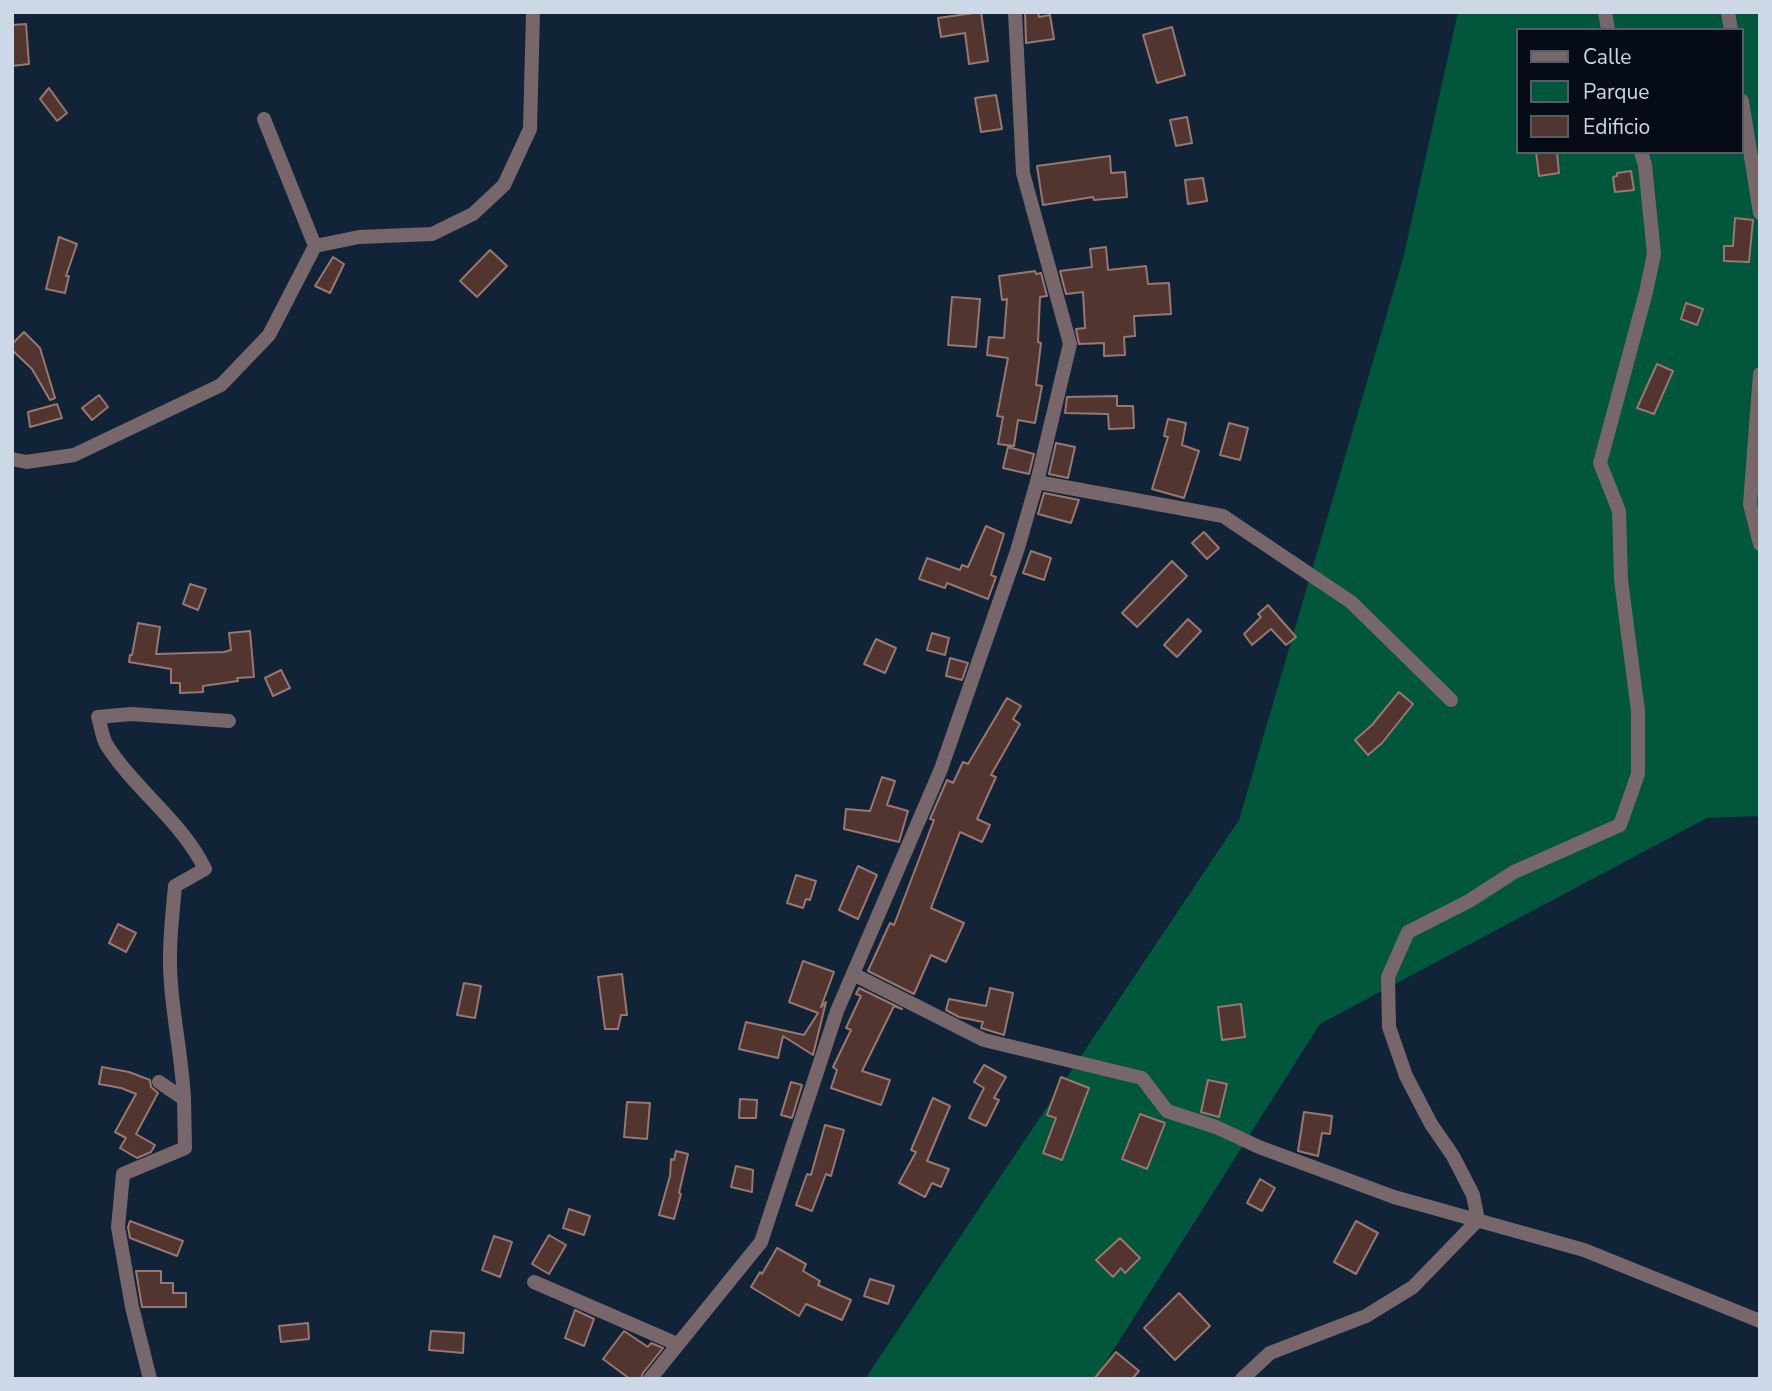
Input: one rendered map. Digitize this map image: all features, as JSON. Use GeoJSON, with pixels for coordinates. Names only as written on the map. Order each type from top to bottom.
{"type":"FeatureCollection","features":[{"type":"Feature","properties":{"kind":"street"},"geometry":{"type":"LineString","coordinates":[[315,246],[359,237],[432,234],[473,214],[504,185],[530,130],[533,12]]}},
{"type":"Feature","properties":{"kind":"street"},"geometry":{"type":"LineString","coordinates":[[650,1379],[761,1242],[837,1011],[941,769],[1017,551],[1037,482],[1070,344],[1023,173],[1015,12]]}},
{"type":"Feature","properties":{"kind":"street"},"geometry":{"type":"LineString","coordinates":[[1744,113],[1760,213]]}},
{"type":"Feature","properties":{"kind":"street"},"geometry":{"type":"LineString","coordinates":[[12,459],[26,462],[74,455],[221,385],[269,335],[315,246],[264,119]]}},
{"type":"Feature","properties":{"kind":"street"},"geometry":{"type":"LineString","coordinates":[[1478,1220],[1473,1195],[1406,1076],[1389,1027],[1388,977],[1408,932],[1469,901],[1514,872],[1620,825],[1638,774],[1638,711],[1621,580],[1619,511],[1600,463],[1654,254],[1642,154]]}},
{"type":"Feature","properties":{"kind":"street"},"geometry":{"type":"LineString","coordinates":[[1760,373],[1750,503],[1760,544]]}},
{"type":"Feature","properties":{"kind":"street"},"geometry":{"type":"LineString","coordinates":[[1037,482],[1223,516],[1351,602],[1451,700]]}},
{"type":"Feature","properties":{"kind":"street"},"geometry":{"type":"LineString","coordinates":[[149,1379],[132,1307],[118,1227],[123,1174],[185,1148],[182,1060],[170,981],[170,940],[175,886],[205,869],[196,852],[172,821],[105,742],[98,717],[131,714],[229,722]]}},
{"type":"Feature","properties":{"kind":"street"},"geometry":{"type":"LineString","coordinates":[[853,974],[984,1040],[1142,1078],[1167,1111],[1216,1127],[1259,1147],[1394,1197],[1584,1250],[1760,1321]]}},
{"type":"Feature","properties":{"kind":"street"},"geometry":{"type":"LineString","coordinates":[[159,1082],[184,1098]]}},
{"type":"Feature","properties":{"kind":"street"},"geometry":{"type":"LineString","coordinates":[[1242,1379],[1270,1353],[1366,1316],[1413,1287],[1478,1220]]}},
{"type":"Feature","properties":{"kind":"street"},"geometry":{"type":"LineString","coordinates":[[534,1282],[677,1345]]}},
{"type":"Feature","properties":{"kind":"green space"},"geometry":{"type":"Polygon","coordinates":[[[1458,12],[1760,12],[1760,816],[1707,818],[1320,1024],[1095,1379],[865,1379],[1239,820],[1404,255],[1458,12]]]}},
{"type":"Feature","properties":{"kind":"building"},"geometry":{"type":"Polygon","coordinates":[[[981,12],[988,61],[969,64],[965,33],[941,37],[938,18],[981,12]]]}},
{"type":"Feature","properties":{"kind":"building"},"geometry":{"type":"Polygon","coordinates":[[[1025,12],[1038,12],[1039,17],[1050,15],[1054,39],[1026,43],[1025,12]]]}},
{"type":"Feature","properties":{"kind":"building"},"geometry":{"type":"Polygon","coordinates":[[[26,24],[29,64],[12,66],[12,25],[26,24]]]}},
{"type":"Feature","properties":{"kind":"building"},"geometry":{"type":"Polygon","coordinates":[[[1172,27],[1185,75],[1157,83],[1143,35],[1172,27]]]}},
{"type":"Feature","properties":{"kind":"building"},"geometry":{"type":"Polygon","coordinates":[[[49,88],[67,113],[57,121],[40,99],[49,88]]]}},
{"type":"Feature","properties":{"kind":"building"},"geometry":{"type":"Polygon","coordinates":[[[996,95],[1002,129],[981,132],[975,98],[996,95]]]}},
{"type":"Feature","properties":{"kind":"building"},"geometry":{"type":"Polygon","coordinates":[[[1187,117],[1192,143],[1176,146],[1170,120],[1187,117]]]}},
{"type":"Feature","properties":{"kind":"building"},"geometry":{"type":"Polygon","coordinates":[[[1536,154],[1557,154],[1559,173],[1539,176],[1536,154]]]}},
{"type":"Feature","properties":{"kind":"building"},"geometry":{"type":"Polygon","coordinates":[[[1110,156],[1111,173],[1125,172],[1127,197],[1094,200],[1093,197],[1043,205],[1037,166],[1110,156]]]}},
{"type":"Feature","properties":{"kind":"building"},"geometry":{"type":"Polygon","coordinates":[[[1631,171],[1634,190],[1615,192],[1613,177],[1617,176],[1617,173],[1631,171]]]}},
{"type":"Feature","properties":{"kind":"building"},"geometry":{"type":"Polygon","coordinates":[[[1203,178],[1207,201],[1188,204],[1185,180],[1203,178]]]}},
{"type":"Feature","properties":{"kind":"building"},"geometry":{"type":"Polygon","coordinates":[[[1735,218],[1753,220],[1749,262],[1724,261],[1724,246],[1733,246],[1735,218]]]}},
{"type":"Feature","properties":{"kind":"building"},"geometry":{"type":"Polygon","coordinates":[[[59,237],[77,244],[66,276],[69,276],[65,293],[46,289],[59,237]]]}},
{"type":"Feature","properties":{"kind":"building"},"geometry":{"type":"Polygon","coordinates":[[[1106,247],[1108,270],[1146,266],[1148,284],[1169,283],[1171,314],[1134,316],[1135,336],[1124,337],[1125,355],[1104,356],[1104,343],[1079,344],[1076,329],[1085,328],[1083,292],[1066,294],[1060,271],[1092,267],[1090,249],[1106,247]]]}},
{"type":"Feature","properties":{"kind":"building"},"geometry":{"type":"Polygon","coordinates":[[[490,250],[507,266],[477,297],[460,281],[490,250]]]}},
{"type":"Feature","properties":{"kind":"building"},"geometry":{"type":"Polygon","coordinates":[[[333,257],[344,264],[330,293],[315,286],[333,257]]]}},
{"type":"Feature","properties":{"kind":"building"},"geometry":{"type":"Polygon","coordinates":[[[1035,271],[1036,274],[1041,273],[1047,296],[1040,297],[1038,342],[1041,343],[1036,385],[1042,386],[1035,423],[1018,420],[1014,446],[998,444],[1003,417],[997,416],[1008,358],[987,355],[989,337],[1004,338],[1007,299],[1002,300],[999,276],[1035,271]]]}},
{"type":"Feature","properties":{"kind":"building"},"geometry":{"type":"Polygon","coordinates":[[[952,297],[980,299],[976,347],[948,345],[952,297]]]}},
{"type":"Feature","properties":{"kind":"building"},"geometry":{"type":"Polygon","coordinates":[[[1686,303],[1703,309],[1697,325],[1681,319],[1686,303]]]}},
{"type":"Feature","properties":{"kind":"building"},"geometry":{"type":"Polygon","coordinates":[[[24,332],[40,348],[55,398],[50,400],[32,369],[12,350],[12,344],[24,332]]]}},
{"type":"Feature","properties":{"kind":"building"},"geometry":{"type":"Polygon","coordinates":[[[1657,364],[1673,371],[1654,414],[1637,408],[1657,364]]]}},
{"type":"Feature","properties":{"kind":"building"},"geometry":{"type":"Polygon","coordinates":[[[99,395],[108,407],[92,420],[82,408],[99,395]]]}},
{"type":"Feature","properties":{"kind":"building"},"geometry":{"type":"Polygon","coordinates":[[[1117,396],[1117,406],[1133,406],[1134,428],[1109,429],[1108,414],[1065,413],[1067,397],[1117,396]]]}},
{"type":"Feature","properties":{"kind":"building"},"geometry":{"type":"Polygon","coordinates":[[[57,404],[62,418],[30,427],[28,412],[57,404]]]}},
{"type":"Feature","properties":{"kind":"building"},"geometry":{"type":"Polygon","coordinates":[[[1168,419],[1186,423],[1182,445],[1199,451],[1184,498],[1152,489],[1168,437],[1164,436],[1168,419]]]}},
{"type":"Feature","properties":{"kind":"building"},"geometry":{"type":"Polygon","coordinates":[[[1229,423],[1248,428],[1240,460],[1220,455],[1229,423]]]}},
{"type":"Feature","properties":{"kind":"building"},"geometry":{"type":"Polygon","coordinates":[[[1056,443],[1075,447],[1068,478],[1049,474],[1056,443]]]}},
{"type":"Feature","properties":{"kind":"building"},"geometry":{"type":"Polygon","coordinates":[[[1008,447],[1034,454],[1029,474],[1003,468],[1008,447]]]}},
{"type":"Feature","properties":{"kind":"building"},"geometry":{"type":"Polygon","coordinates":[[[1044,493],[1079,500],[1071,523],[1038,514],[1044,493]]]}},
{"type":"Feature","properties":{"kind":"building"},"geometry":{"type":"Polygon","coordinates":[[[986,526],[1004,534],[991,575],[996,577],[988,599],[947,583],[945,588],[919,579],[927,558],[960,570],[962,565],[968,567],[986,526]]]}},
{"type":"Feature","properties":{"kind":"building"},"geometry":{"type":"Polygon","coordinates":[[[1204,532],[1219,548],[1207,559],[1192,543],[1204,532]]]}},
{"type":"Feature","properties":{"kind":"building"},"geometry":{"type":"Polygon","coordinates":[[[1031,551],[1051,558],[1044,580],[1023,573],[1031,551]]]}},
{"type":"Feature","properties":{"kind":"building"},"geometry":{"type":"Polygon","coordinates":[[[1172,561],[1187,576],[1137,627],[1122,613],[1172,561]]]}},
{"type":"Feature","properties":{"kind":"building"},"geometry":{"type":"Polygon","coordinates":[[[190,584],[206,589],[198,610],[183,604],[190,584]]]}},
{"type":"Feature","properties":{"kind":"building"},"geometry":{"type":"Polygon","coordinates":[[[1268,605],[1296,637],[1286,645],[1271,629],[1252,645],[1244,634],[1261,617],[1258,614],[1268,605]]]}},
{"type":"Feature","properties":{"kind":"building"},"geometry":{"type":"Polygon","coordinates":[[[1188,619],[1201,631],[1177,657],[1164,645],[1188,619]]]}},
{"type":"Feature","properties":{"kind":"building"},"geometry":{"type":"Polygon","coordinates":[[[138,623],[160,627],[156,654],[224,652],[231,650],[229,633],[250,631],[254,677],[203,686],[203,692],[180,693],[180,683],[171,683],[171,669],[129,662],[138,623]]]}},
{"type":"Feature","properties":{"kind":"building"},"geometry":{"type":"Polygon","coordinates":[[[932,633],[949,638],[945,655],[927,650],[932,633]]]}},
{"type":"Feature","properties":{"kind":"building"},"geometry":{"type":"Polygon","coordinates":[[[876,639],[896,648],[885,673],[864,664],[876,639]]]}},
{"type":"Feature","properties":{"kind":"building"},"geometry":{"type":"Polygon","coordinates":[[[950,658],[968,663],[962,680],[946,676],[950,658]]]}},
{"type":"Feature","properties":{"kind":"building"},"geometry":{"type":"Polygon","coordinates":[[[281,670],[290,688],[273,696],[265,678],[281,670]]]}},
{"type":"Feature","properties":{"kind":"building"},"geometry":{"type":"Polygon","coordinates":[[[1399,692],[1413,704],[1382,743],[1368,755],[1355,740],[1372,725],[1399,692]]]}},
{"type":"Feature","properties":{"kind":"building"},"geometry":{"type":"Polygon","coordinates":[[[1007,698],[1021,706],[1013,719],[1020,724],[991,775],[996,777],[977,819],[990,825],[982,842],[960,832],[931,908],[964,923],[946,962],[931,955],[914,994],[868,971],[890,923],[894,925],[934,820],[930,819],[947,780],[953,783],[963,762],[968,764],[1007,698]]]}},
{"type":"Feature","properties":{"kind":"building"},"geometry":{"type":"Polygon","coordinates":[[[882,777],[895,781],[887,805],[908,811],[899,842],[844,829],[846,809],[870,811],[882,777]]]}},
{"type":"Feature","properties":{"kind":"building"},"geometry":{"type":"Polygon","coordinates":[[[858,866],[877,875],[858,919],[839,910],[858,866]]]}},
{"type":"Feature","properties":{"kind":"building"},"geometry":{"type":"Polygon","coordinates":[[[796,875],[816,881],[810,900],[806,899],[803,908],[787,903],[796,875]]]}},
{"type":"Feature","properties":{"kind":"building"},"geometry":{"type":"Polygon","coordinates":[[[118,924],[136,933],[126,952],[109,943],[118,924]]]}},
{"type":"Feature","properties":{"kind":"building"},"geometry":{"type":"Polygon","coordinates":[[[803,961],[834,972],[821,1007],[826,1002],[813,1055],[783,1036],[778,1058],[739,1049],[746,1022],[804,1035],[818,1013],[789,1002],[803,961]]]}},
{"type":"Feature","properties":{"kind":"building"},"geometry":{"type":"Polygon","coordinates":[[[622,974],[627,1015],[621,1015],[618,1029],[605,1029],[598,977],[622,974]]]}},
{"type":"Feature","properties":{"kind":"building"},"geometry":{"type":"Polygon","coordinates":[[[464,983],[481,986],[475,1018],[457,1015],[464,983]]]}},
{"type":"Feature","properties":{"kind":"building"},"geometry":{"type":"Polygon","coordinates":[[[859,988],[902,1009],[894,1006],[862,1071],[890,1080],[881,1105],[831,1088],[837,1070],[833,1067],[851,1030],[846,1028],[861,996],[856,994],[859,988]]]}},
{"type":"Feature","properties":{"kind":"building"},"geometry":{"type":"Polygon","coordinates":[[[990,988],[1013,993],[1004,1035],[981,1028],[983,1022],[959,1017],[946,1010],[949,999],[986,1006],[990,988]]]}},
{"type":"Feature","properties":{"kind":"building"},"geometry":{"type":"Polygon","coordinates":[[[1241,1004],[1245,1037],[1222,1040],[1218,1007],[1241,1004]]]}},
{"type":"Feature","properties":{"kind":"building"},"geometry":{"type":"Polygon","coordinates":[[[984,1065],[1006,1077],[994,1098],[999,1100],[986,1126],[969,1118],[984,1088],[974,1082],[984,1065]]]}},
{"type":"Feature","properties":{"kind":"building"},"geometry":{"type":"Polygon","coordinates":[[[102,1067],[129,1072],[150,1080],[151,1087],[158,1093],[136,1134],[155,1145],[151,1152],[137,1158],[120,1148],[126,1138],[115,1132],[136,1094],[99,1084],[102,1067]]]}},
{"type":"Feature","properties":{"kind":"building"},"geometry":{"type":"Polygon","coordinates":[[[1061,1077],[1089,1088],[1062,1160],[1043,1153],[1056,1118],[1047,1115],[1061,1077]]]}},
{"type":"Feature","properties":{"kind":"building"},"geometry":{"type":"Polygon","coordinates":[[[1208,1080],[1227,1084],[1219,1117],[1201,1112],[1208,1080]]]}},
{"type":"Feature","properties":{"kind":"building"},"geometry":{"type":"Polygon","coordinates":[[[791,1082],[802,1085],[792,1118],[781,1115],[791,1082]]]}},
{"type":"Feature","properties":{"kind":"building"},"geometry":{"type":"Polygon","coordinates":[[[933,1098],[950,1106],[927,1161],[949,1169],[941,1187],[932,1183],[925,1197],[899,1183],[916,1152],[911,1150],[933,1098]]]}},
{"type":"Feature","properties":{"kind":"building"},"geometry":{"type":"Polygon","coordinates":[[[740,1099],[757,1100],[756,1118],[739,1118],[740,1099]]]}},
{"type":"Feature","properties":{"kind":"building"},"geometry":{"type":"Polygon","coordinates":[[[627,1102],[650,1103],[647,1139],[624,1137],[627,1102]]]}},
{"type":"Feature","properties":{"kind":"building"},"geometry":{"type":"Polygon","coordinates":[[[1304,1112],[1332,1116],[1330,1134],[1322,1133],[1318,1156],[1298,1151],[1304,1112]]]}},
{"type":"Feature","properties":{"kind":"building"},"geometry":{"type":"Polygon","coordinates":[[[1140,1114],[1165,1123],[1147,1169],[1122,1159],[1140,1114]]]}},
{"type":"Feature","properties":{"kind":"building"},"geometry":{"type":"Polygon","coordinates":[[[825,1125],[844,1130],[831,1176],[826,1174],[812,1211],[796,1205],[807,1174],[811,1175],[825,1125]]]}},
{"type":"Feature","properties":{"kind":"building"},"geometry":{"type":"Polygon","coordinates":[[[676,1151],[688,1154],[674,1219],[659,1215],[670,1176],[671,1159],[674,1160],[676,1151]]]}},
{"type":"Feature","properties":{"kind":"building"},"geometry":{"type":"Polygon","coordinates":[[[736,1166],[753,1170],[752,1192],[731,1187],[736,1166]]]}},
{"type":"Feature","properties":{"kind":"building"},"geometry":{"type":"Polygon","coordinates":[[[1260,1179],[1275,1188],[1262,1211],[1247,1203],[1260,1179]]]}},
{"type":"Feature","properties":{"kind":"building"},"geometry":{"type":"Polygon","coordinates":[[[569,1209],[590,1216],[584,1235],[563,1228],[569,1209]]]}},
{"type":"Feature","properties":{"kind":"building"},"geometry":{"type":"Polygon","coordinates":[[[130,1221],[183,1241],[177,1256],[130,1238],[130,1221]]]}},
{"type":"Feature","properties":{"kind":"building"},"geometry":{"type":"Polygon","coordinates":[[[1356,1221],[1378,1233],[1356,1274],[1334,1262],[1356,1221]]]}},
{"type":"Feature","properties":{"kind":"building"},"geometry":{"type":"Polygon","coordinates":[[[549,1235],[566,1245],[549,1274],[532,1264],[549,1235]]]}},
{"type":"Feature","properties":{"kind":"building"},"geometry":{"type":"Polygon","coordinates":[[[494,1236],[512,1242],[500,1277],[482,1270],[494,1236]]]}},
{"type":"Feature","properties":{"kind":"building"},"geometry":{"type":"Polygon","coordinates":[[[1120,1238],[1140,1258],[1125,1273],[1121,1268],[1113,1277],[1096,1260],[1120,1238]]]}},
{"type":"Feature","properties":{"kind":"building"},"geometry":{"type":"Polygon","coordinates":[[[777,1248],[806,1264],[803,1271],[820,1281],[818,1285],[851,1300],[842,1320],[806,1304],[799,1316],[751,1287],[777,1248]]]}},
{"type":"Feature","properties":{"kind":"building"},"geometry":{"type":"Polygon","coordinates":[[[136,1271],[161,1271],[161,1283],[173,1283],[173,1293],[186,1293],[186,1307],[142,1307],[136,1271]]]}},
{"type":"Feature","properties":{"kind":"building"},"geometry":{"type":"Polygon","coordinates":[[[870,1279],[894,1286],[888,1304],[864,1296],[870,1279]]]}},
{"type":"Feature","properties":{"kind":"building"},"geometry":{"type":"Polygon","coordinates":[[[1179,1293],[1210,1326],[1175,1360],[1144,1328],[1179,1293]]]}},
{"type":"Feature","properties":{"kind":"building"},"geometry":{"type":"Polygon","coordinates":[[[575,1310],[594,1319],[584,1346],[565,1338],[575,1310]]]}},
{"type":"Feature","properties":{"kind":"building"},"geometry":{"type":"Polygon","coordinates":[[[308,1323],[309,1339],[281,1342],[279,1326],[308,1323]]]}},
{"type":"Feature","properties":{"kind":"building"},"geometry":{"type":"Polygon","coordinates":[[[431,1331],[464,1333],[463,1353],[429,1350],[431,1331]]]}},
{"type":"Feature","properties":{"kind":"building"},"geometry":{"type":"Polygon","coordinates":[[[624,1331],[648,1347],[651,1343],[663,1348],[641,1379],[630,1379],[603,1359],[624,1331]]]}},
{"type":"Feature","properties":{"kind":"building"},"geometry":{"type":"Polygon","coordinates":[[[1116,1352],[1139,1371],[1132,1379],[1094,1379],[1116,1352]]]}}]}
